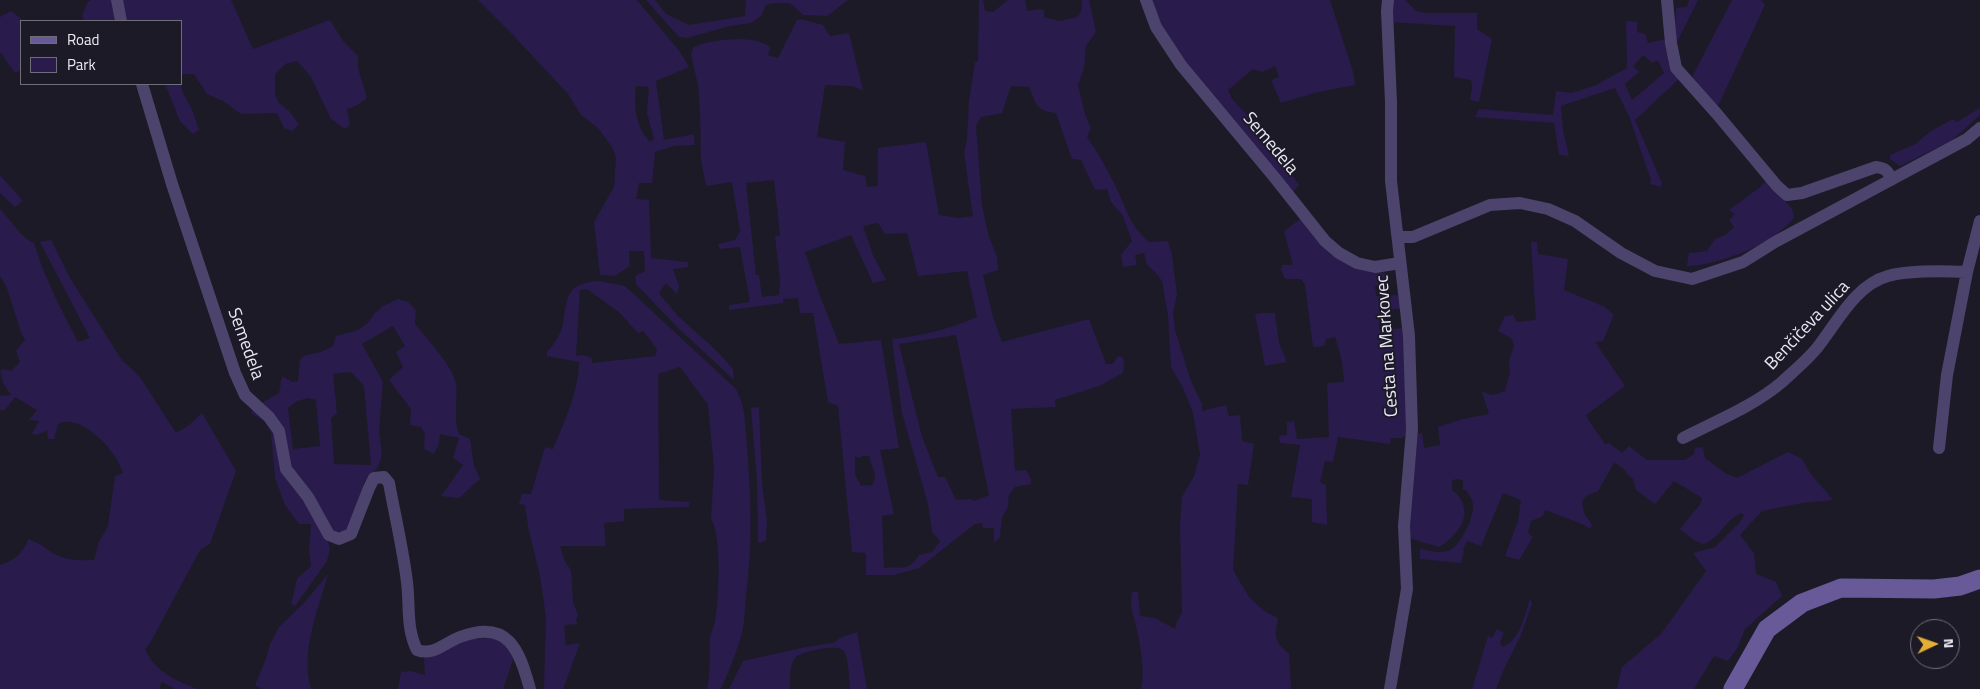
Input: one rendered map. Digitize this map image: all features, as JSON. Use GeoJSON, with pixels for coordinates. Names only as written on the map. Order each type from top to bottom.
{"type":"FeatureCollection","features":[{"type":"Feature","properties":{"kind":"street"},"geometry":{"type":"LineString","coordinates":[[117,0],[121,20]]}},
{"type":"Feature","properties":{"kind":"street","name":"Semedela"},"geometry":{"type":"LineString","coordinates":[[1146,0],[1156,28],[1181,65],[1325,241],[1339,254],[1357,263],[1375,266],[1400,263]]}},
{"type":"Feature","properties":{"kind":"street","name":"Cesta na Markovec"},"geometry":{"type":"LineString","coordinates":[[1388,0],[1386,11],[1391,102],[1391,181],[1409,336],[1412,430],[1404,526],[1407,589],[1390,689]]}},
{"type":"Feature","properties":{"kind":"street"},"geometry":{"type":"LineString","coordinates":[[1667,0],[1670,43],[1676,68],[1718,114],[1777,186],[1787,195],[1802,193],[1876,167],[1884,168],[1890,173],[1891,180]]}},
{"type":"Feature","properties":{"kind":"street","name":"Semedela"},"geometry":{"type":"LineString","coordinates":[[142,85],[172,184],[235,373],[245,395],[268,417],[279,431],[286,469],[308,497],[329,535],[339,539],[351,534],[374,478],[384,477],[389,483],[391,492],[407,583],[411,639],[417,650],[425,653],[438,649],[459,637],[483,632],[500,634],[512,642],[523,664],[530,689]]}},
{"type":"Feature","properties":{"kind":"street"},"geometry":{"type":"LineString","coordinates":[[1398,237],[1413,236],[1490,205],[1520,203],[1548,209],[1575,221],[1621,253],[1655,271],[1692,279],[1743,262],[1775,242],[1967,139],[1980,128]]}},
{"type":"Feature","properties":{"kind":"street"},"geometry":{"type":"LineString","coordinates":[[1939,448],[1946,376],[1967,272],[1980,222]]}},
{"type":"Feature","properties":{"kind":"street","name":"Benčičeva ulica"},"geometry":{"type":"LineString","coordinates":[[1683,438],[1764,396],[1782,382],[1816,349],[1854,298],[1871,284],[1888,276],[1932,271],[1967,272]]}},
{"type":"Feature","properties":{"kind":"street"},"geometry":{"type":"LineString","coordinates":[[1733,689],[1767,629],[1802,603],[1840,588],[1934,589],[1960,586],[1980,579]]}},
{"type":"Feature","properties":{"kind":"green space"},"geometry":{"type":"Polygon","coordinates":[[[91,0],[114,0],[118,20],[84,20],[82,16],[87,3],[91,0]]]}},
{"type":"Feature","properties":{"kind":"green space"},"geometry":{"type":"Polygon","coordinates":[[[120,0],[231,0],[253,49],[330,20],[343,41],[358,56],[358,68],[367,98],[356,106],[347,109],[350,125],[345,129],[331,119],[311,77],[297,61],[285,64],[275,74],[275,93],[278,102],[289,111],[299,124],[292,131],[284,128],[277,113],[241,114],[223,101],[207,94],[194,74],[182,75],[182,20],[124,20],[120,0]]]}},
{"type":"Feature","properties":{"kind":"green space"},"geometry":{"type":"Polygon","coordinates":[[[478,0],[637,0],[680,52],[689,67],[656,81],[664,140],[694,134],[695,145],[674,146],[655,152],[652,183],[639,183],[636,199],[649,200],[651,258],[688,262],[688,267],[673,269],[679,286],[677,294],[666,283],[659,293],[678,316],[718,352],[733,369],[734,380],[677,327],[636,284],[635,276],[645,271],[644,251],[629,251],[630,266],[615,276],[600,275],[594,222],[614,187],[616,157],[612,147],[598,128],[581,115],[568,94],[478,0]],[[636,86],[635,102],[638,123],[650,142],[654,139],[647,113],[649,87],[636,86]]]}},
{"type":"Feature","properties":{"kind":"green space"},"geometry":{"type":"Polygon","coordinates":[[[646,0],[655,0],[666,14],[689,25],[745,16],[746,0],[848,0],[827,16],[803,15],[790,3],[769,4],[766,5],[761,16],[751,23],[730,26],[687,38],[679,37],[646,0]]]}},
{"type":"Feature","properties":{"kind":"green space"},"geometry":{"type":"Polygon","coordinates":[[[979,0],[983,0],[985,11],[993,12],[1008,0],[1025,0],[1027,11],[1044,10],[1044,17],[1059,21],[1078,17],[1082,9],[1082,0],[1089,0],[1096,32],[1086,46],[1084,68],[1078,85],[1085,114],[1091,128],[1087,137],[1106,167],[1137,230],[1149,242],[1168,241],[1172,255],[1177,295],[1173,313],[1175,330],[1191,381],[1202,404],[1202,411],[1226,405],[1229,416],[1240,415],[1242,441],[1254,444],[1248,485],[1238,484],[1233,570],[1249,597],[1264,611],[1278,618],[1276,638],[1289,654],[1291,689],[1141,689],[1143,676],[1142,662],[1132,609],[1132,592],[1138,592],[1140,616],[1155,618],[1175,629],[1182,613],[1180,523],[1182,497],[1194,476],[1200,455],[1193,413],[1183,388],[1171,367],[1168,316],[1162,281],[1147,265],[1144,253],[1135,255],[1137,265],[1123,267],[1121,255],[1132,241],[1123,216],[1111,202],[1107,189],[1095,190],[1081,160],[1072,159],[1056,113],[1040,108],[1029,87],[1011,86],[1002,113],[981,117],[976,126],[982,205],[988,234],[997,257],[998,270],[983,275],[993,317],[1002,342],[1089,319],[1106,364],[1113,364],[1118,356],[1123,357],[1124,365],[1123,373],[1099,386],[1055,400],[1056,407],[1011,409],[1015,471],[1026,470],[1031,479],[1031,484],[1015,487],[1009,495],[1008,507],[1002,517],[1000,537],[994,543],[994,528],[983,528],[982,523],[975,524],[919,568],[894,575],[866,575],[866,553],[852,552],[838,406],[828,402],[813,313],[800,313],[798,298],[783,299],[783,303],[729,310],[729,305],[750,302],[740,247],[720,249],[718,244],[735,240],[740,231],[732,182],[706,186],[701,159],[698,85],[691,55],[693,48],[709,42],[745,39],[765,44],[770,48],[768,55],[778,58],[797,20],[800,19],[823,25],[830,36],[849,33],[863,90],[851,86],[825,85],[817,137],[845,142],[843,170],[865,176],[867,187],[878,186],[878,148],[926,142],[939,215],[958,218],[973,216],[964,153],[967,139],[969,101],[975,62],[978,61],[979,0]],[[774,180],[746,183],[756,275],[759,275],[762,297],[779,295],[780,281],[775,236],[780,235],[774,180]],[[878,223],[863,226],[873,255],[886,280],[873,283],[851,235],[805,252],[839,344],[881,340],[899,448],[880,450],[894,514],[882,516],[884,568],[903,568],[915,561],[919,555],[932,552],[940,541],[932,532],[928,504],[902,413],[892,339],[935,331],[977,317],[967,271],[918,276],[907,233],[885,234],[878,223]],[[956,335],[899,344],[922,437],[938,477],[945,477],[956,500],[969,499],[975,501],[989,495],[956,335]],[[862,456],[861,458],[855,457],[855,474],[861,486],[872,485],[875,474],[869,456],[862,456]]]}},
{"type":"Feature","properties":{"kind":"green space"},"geometry":{"type":"Polygon","coordinates":[[[1150,0],[1330,0],[1354,75],[1355,85],[1318,92],[1281,103],[1271,80],[1279,77],[1275,66],[1262,72],[1253,69],[1228,90],[1232,99],[1252,120],[1299,185],[1292,193],[1207,91],[1155,18],[1150,0]]]}},
{"type":"Feature","properties":{"kind":"green space"},"geometry":{"type":"Polygon","coordinates":[[[1389,0],[1405,0],[1416,11],[1425,13],[1477,13],[1477,29],[1492,39],[1479,102],[1470,100],[1471,80],[1454,77],[1455,26],[1389,22],[1389,0]]]}},
{"type":"Feature","properties":{"kind":"green space"},"geometry":{"type":"Polygon","coordinates":[[[1689,0],[1698,0],[1674,48],[1676,8],[1687,7],[1689,0]]]}},
{"type":"Feature","properties":{"kind":"green space"},"geometry":{"type":"Polygon","coordinates":[[[1732,0],[1761,0],[1765,5],[1718,106],[1691,79],[1732,0]]]}},
{"type":"Feature","properties":{"kind":"green space"},"geometry":{"type":"Polygon","coordinates":[[[11,11],[23,20],[20,20],[20,70],[15,73],[0,52],[0,17],[11,11]]]}},
{"type":"Feature","properties":{"kind":"green space"},"geometry":{"type":"Polygon","coordinates":[[[1626,21],[1637,22],[1637,32],[1645,34],[1648,43],[1667,39],[1680,78],[1635,120],[1662,183],[1661,187],[1650,184],[1651,180],[1629,116],[1615,88],[1561,106],[1563,130],[1569,156],[1559,155],[1554,123],[1475,117],[1479,109],[1553,115],[1556,91],[1572,93],[1596,85],[1627,68],[1626,21]],[[1643,55],[1633,66],[1639,72],[1625,84],[1632,100],[1664,73],[1658,60],[1652,63],[1643,55]]]}},
{"type":"Feature","properties":{"kind":"green space"},"geometry":{"type":"Polygon","coordinates":[[[165,85],[181,85],[199,130],[193,134],[180,121],[165,85]]]}},
{"type":"Feature","properties":{"kind":"green space"},"geometry":{"type":"Polygon","coordinates":[[[1980,108],[1980,115],[1951,141],[1900,166],[1890,159],[1890,155],[1915,144],[1931,131],[1953,119],[1957,122],[1980,108]]]}},
{"type":"Feature","properties":{"kind":"green space"},"geometry":{"type":"Polygon","coordinates":[[[0,175],[23,201],[15,207],[0,193],[0,175]]]}},
{"type":"Feature","properties":{"kind":"green space"},"geometry":{"type":"Polygon","coordinates":[[[1767,179],[1792,209],[1794,217],[1786,227],[1761,244],[1730,257],[1700,265],[1687,266],[1689,253],[1707,251],[1715,239],[1725,235],[1734,227],[1729,220],[1735,214],[1729,210],[1759,188],[1767,179]]]}},
{"type":"Feature","properties":{"kind":"green space"},"geometry":{"type":"Polygon","coordinates":[[[0,209],[20,233],[34,243],[48,281],[78,342],[90,338],[40,242],[51,240],[70,278],[121,359],[140,377],[176,433],[188,426],[202,413],[236,471],[210,544],[200,550],[149,645],[145,649],[149,657],[160,669],[174,679],[198,689],[175,689],[162,682],[159,689],[0,689],[0,565],[18,555],[29,538],[63,558],[94,560],[99,542],[108,526],[115,476],[123,473],[114,455],[97,436],[87,429],[67,422],[58,424],[54,439],[48,439],[47,431],[36,435],[32,434],[39,421],[29,420],[37,410],[15,397],[5,410],[0,410],[0,396],[11,395],[3,383],[0,371],[3,369],[11,371],[20,362],[16,351],[25,340],[7,288],[0,276],[0,209]]]}},
{"type":"Feature","properties":{"kind":"green space"},"geometry":{"type":"Polygon","coordinates":[[[1302,218],[1370,271],[1387,273],[1389,284],[1375,286],[1376,296],[1398,295],[1401,309],[1383,309],[1379,318],[1379,330],[1404,328],[1409,433],[1402,438],[1391,438],[1390,444],[1338,437],[1333,462],[1325,461],[1320,482],[1326,485],[1327,525],[1312,522],[1312,499],[1291,497],[1300,445],[1280,443],[1279,436],[1287,435],[1287,422],[1294,421],[1297,439],[1329,437],[1327,383],[1344,382],[1342,361],[1335,337],[1326,339],[1324,346],[1313,347],[1305,285],[1301,279],[1285,279],[1281,270],[1282,265],[1293,265],[1284,231],[1302,218]]]}},
{"type":"Feature","properties":{"kind":"green space"},"geometry":{"type":"Polygon","coordinates":[[[1531,242],[1537,242],[1538,254],[1568,259],[1564,290],[1605,307],[1614,315],[1603,341],[1595,342],[1625,386],[1586,415],[1605,444],[1609,443],[1622,453],[1629,446],[1647,460],[1685,460],[1694,454],[1695,448],[1703,447],[1705,458],[1725,473],[1737,478],[1788,452],[1802,459],[1810,473],[1833,500],[1802,503],[1762,511],[1740,535],[1754,553],[1756,574],[1776,582],[1782,596],[1745,629],[1738,647],[1728,661],[1714,656],[1694,689],[1617,689],[1622,667],[1661,634],[1706,571],[1693,553],[1715,547],[1740,522],[1744,515],[1741,513],[1735,516],[1714,538],[1703,544],[1694,540],[1680,529],[1701,503],[1702,498],[1674,481],[1655,504],[1636,490],[1633,479],[1614,463],[1598,491],[1586,496],[1582,502],[1584,513],[1592,525],[1590,529],[1545,510],[1543,516],[1531,521],[1528,533],[1533,537],[1519,560],[1505,556],[1518,521],[1521,500],[1503,493],[1481,546],[1467,541],[1463,549],[1461,563],[1420,559],[1420,549],[1437,552],[1448,551],[1457,544],[1465,533],[1473,505],[1466,490],[1463,490],[1463,480],[1456,479],[1452,481],[1452,490],[1462,502],[1464,515],[1460,528],[1450,539],[1439,547],[1412,539],[1407,530],[1418,434],[1422,433],[1424,448],[1440,445],[1438,427],[1463,419],[1489,414],[1482,392],[1493,395],[1505,391],[1510,372],[1509,361],[1514,346],[1512,339],[1498,331],[1505,316],[1513,315],[1517,322],[1536,320],[1531,242]]]}},
{"type":"Feature","properties":{"kind":"green space"},"geometry":{"type":"Polygon","coordinates":[[[599,281],[625,286],[735,388],[739,394],[745,424],[750,483],[750,557],[743,627],[721,689],[707,689],[710,637],[716,612],[719,568],[717,539],[711,519],[714,468],[708,405],[680,367],[658,374],[659,500],[689,502],[689,507],[624,509],[624,521],[604,523],[606,546],[560,546],[565,562],[571,570],[573,602],[578,615],[577,624],[564,625],[566,645],[580,643],[563,689],[544,689],[546,618],[540,576],[525,505],[519,504],[522,494],[531,494],[545,447],[553,449],[574,395],[579,362],[547,356],[547,352],[561,331],[569,295],[573,289],[587,282],[599,281]],[[587,289],[580,290],[576,356],[583,355],[592,358],[592,363],[655,356],[657,349],[643,331],[638,333],[620,313],[587,289]]]}},
{"type":"Feature","properties":{"kind":"green space"},"geometry":{"type":"Polygon","coordinates":[[[398,299],[408,302],[416,310],[415,324],[450,369],[456,384],[457,428],[459,434],[470,439],[474,465],[480,479],[459,498],[441,496],[463,465],[453,458],[459,438],[440,434],[439,444],[434,454],[424,449],[425,434],[421,427],[410,425],[411,409],[389,380],[403,367],[396,352],[405,346],[393,326],[362,344],[383,382],[379,431],[382,455],[378,467],[364,482],[353,520],[345,531],[338,534],[332,531],[291,466],[260,404],[279,393],[282,376],[292,382],[298,381],[300,359],[306,355],[321,352],[333,346],[336,336],[358,330],[368,323],[383,306],[398,299]],[[351,372],[333,374],[337,413],[331,418],[334,464],[371,465],[364,386],[351,372]],[[309,398],[297,401],[288,408],[293,449],[320,446],[316,400],[309,398]]]}},
{"type":"Feature","properties":{"kind":"green space"},"geometry":{"type":"Polygon","coordinates":[[[1275,313],[1279,343],[1287,362],[1265,366],[1255,314],[1275,313]]]}},
{"type":"Feature","properties":{"kind":"green space"},"geometry":{"type":"Polygon","coordinates":[[[759,407],[762,484],[767,520],[766,541],[758,543],[757,482],[751,408],[759,407]]]}},
{"type":"Feature","properties":{"kind":"green space"},"geometry":{"type":"Polygon","coordinates":[[[253,409],[275,430],[280,465],[288,482],[306,503],[326,534],[330,549],[327,561],[295,606],[291,604],[297,579],[311,566],[309,552],[311,524],[299,524],[285,505],[275,478],[271,432],[264,421],[251,413],[253,409]]]}},
{"type":"Feature","properties":{"kind":"green space"},"geometry":{"type":"Polygon","coordinates":[[[328,574],[315,617],[309,646],[308,675],[311,689],[262,689],[255,685],[270,644],[279,627],[304,603],[328,574]]]}},
{"type":"Feature","properties":{"kind":"green space"},"geometry":{"type":"Polygon","coordinates":[[[1530,599],[1532,604],[1520,637],[1496,689],[1472,689],[1488,636],[1492,638],[1497,629],[1504,633],[1500,642],[1502,647],[1514,639],[1521,627],[1530,599]]]}},
{"type":"Feature","properties":{"kind":"green space"},"geometry":{"type":"Polygon","coordinates":[[[857,632],[867,689],[850,689],[848,663],[845,653],[839,648],[827,648],[804,653],[795,658],[791,669],[790,689],[729,689],[743,661],[833,643],[842,637],[857,632]]]}},
{"type":"Feature","properties":{"kind":"green space"},"geometry":{"type":"Polygon","coordinates":[[[498,638],[509,648],[513,660],[503,689],[398,689],[401,672],[411,671],[425,675],[424,658],[462,639],[498,638]]]}}]}
